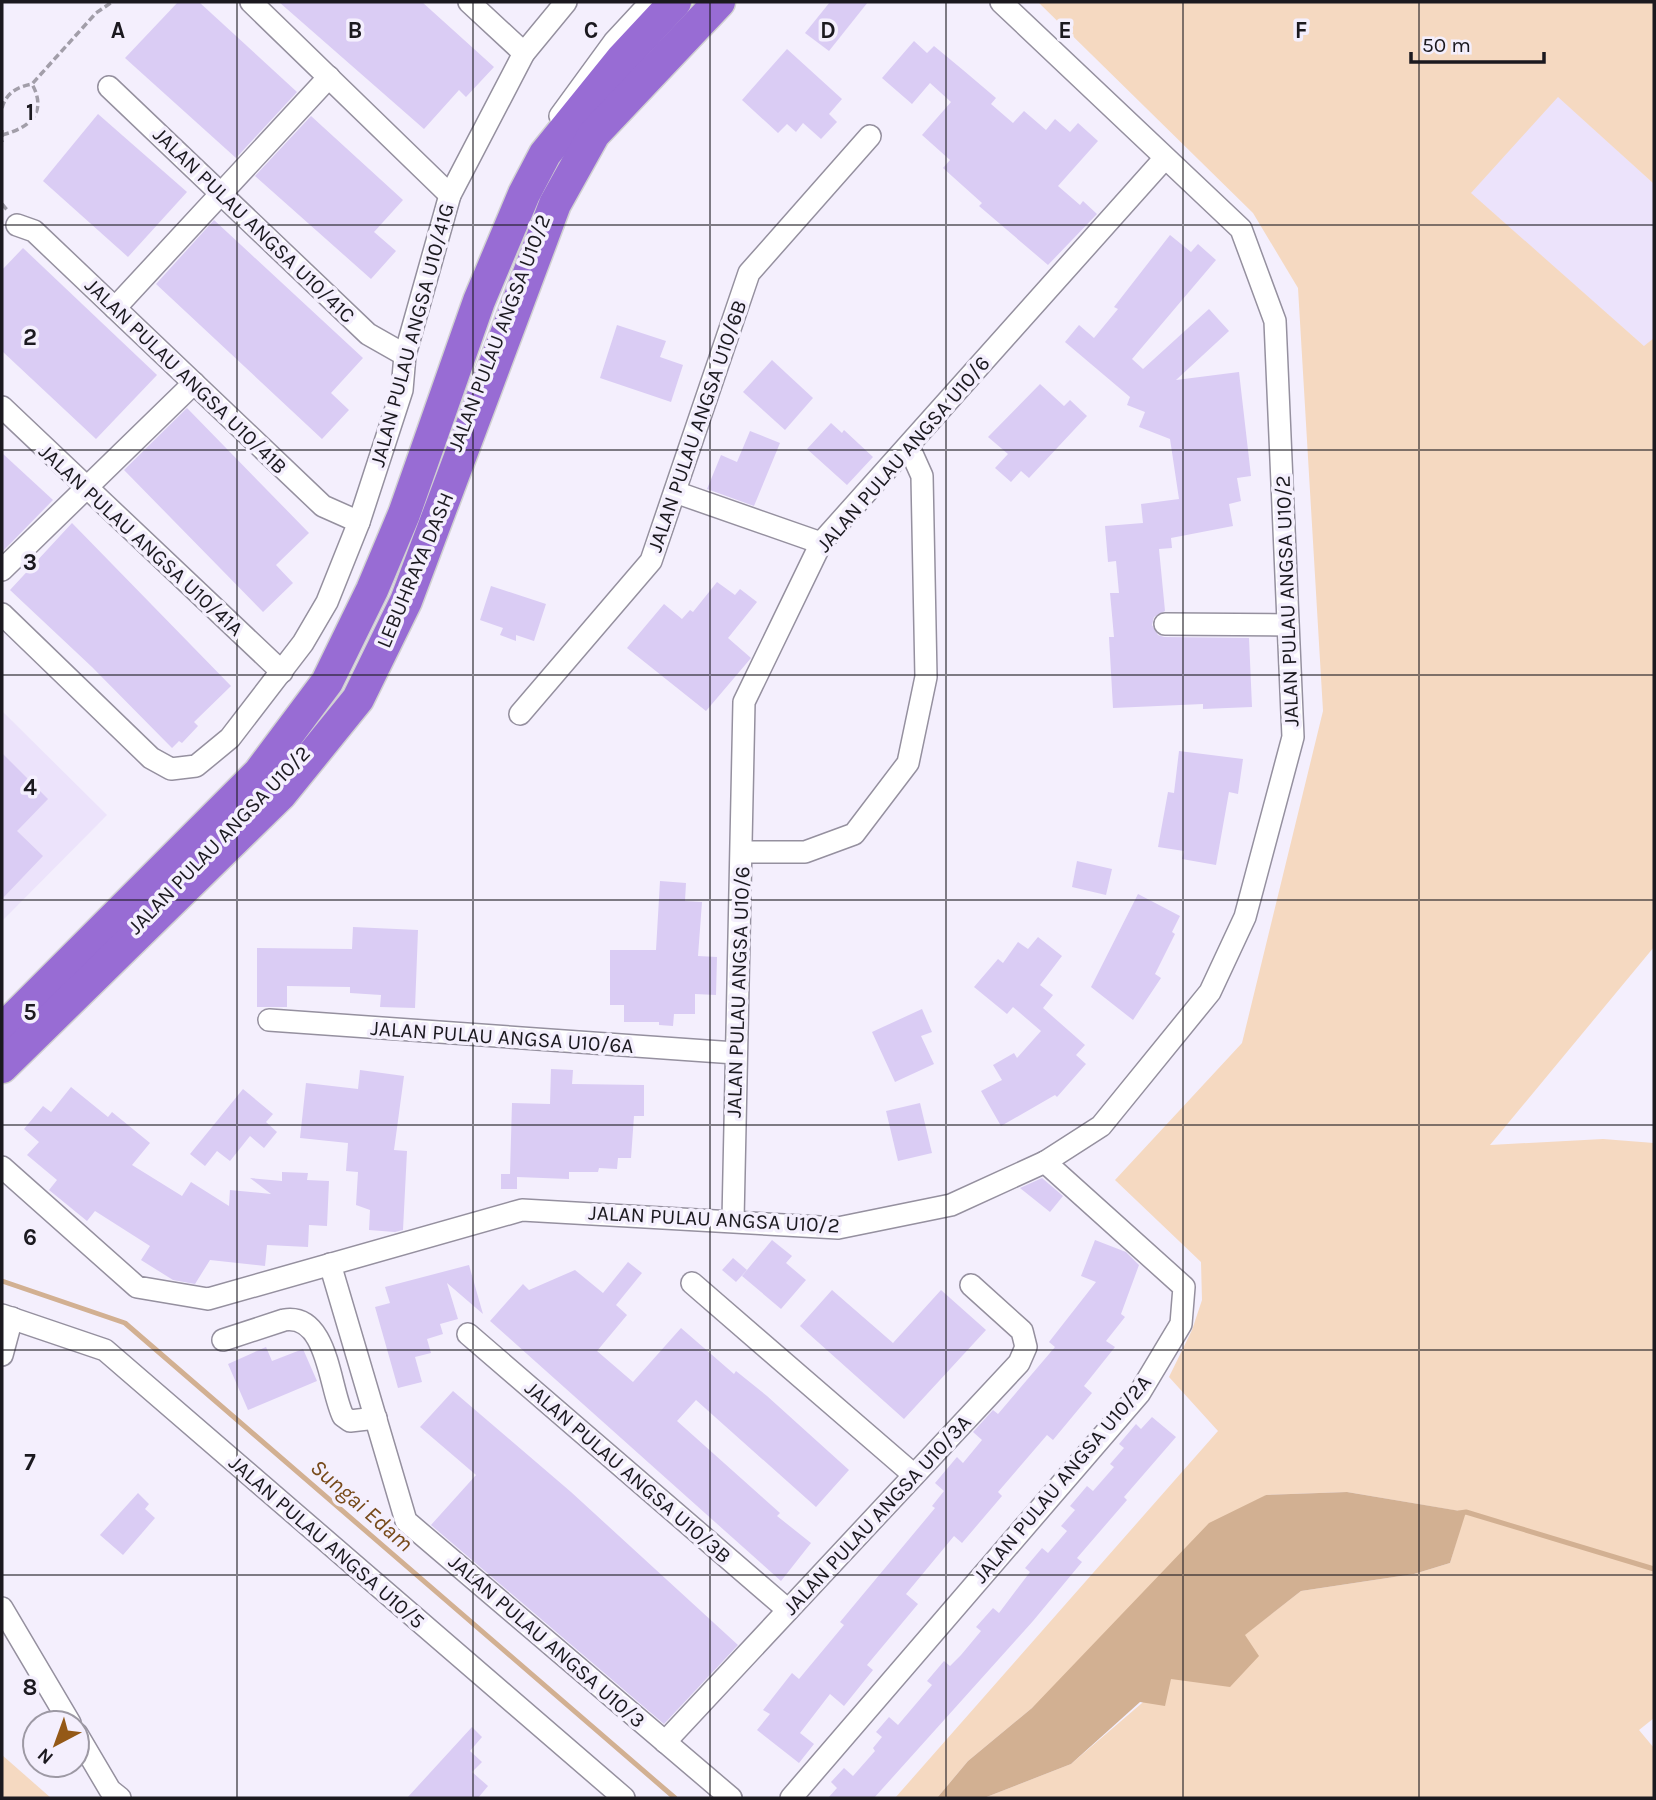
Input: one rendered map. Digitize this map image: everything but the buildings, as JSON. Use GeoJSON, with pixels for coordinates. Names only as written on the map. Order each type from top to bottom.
{"type":"FeatureCollection","features":[{"type":"Feature","properties":{"kind":"highway","name":"LEBUHRAYA DASH"},"geometry":{"type":"LineString","coordinates":[[2,1030],[259,773],[327,682],[372,590],[404,514],[479,301],[524,194],[545,154],[621,60],[675,2]]}},
{"type":"Feature","properties":{"kind":"highway","name":"LEBUHRAYA DASH"},"geometry":{"type":"LineString","coordinates":[[2,1067],[281,794],[358,699],[406,601],[555,204],[594,134],[719,2]]}},
{"type":"Feature","properties":{"kind":"street"},"geometry":{"type":"LineString","coordinates":[[251,2],[450,195]]}},
{"type":"Feature","properties":{"kind":"street"},"geometry":{"type":"LineString","coordinates":[[469,2],[524,53]]}},
{"type":"Feature","properties":{"kind":"street","name":"JALAN PULAU ANGSA U10/41G"},"geometry":{"type":"LineString","coordinates":[[2,614],[151,758],[171,769],[196,766],[230,738],[303,643],[327,601],[359,522],[402,390],[405,355],[450,195],[524,53],[566,2]]}},
{"type":"Feature","properties":{"kind":"street","name":"JALAN PULAU ANGSA U10/2"},"geometry":{"type":"LineString","coordinates":[[2,1010],[228,791],[296,710],[365,579],[466,305],[513,192],[576,91],[651,2]]}},
{"type":"Feature","properties":{"kind":"street","name":"JALAN PULAU ANGSA U10/2"},"geometry":{"type":"LineString","coordinates":[[2,1053],[165,899],[305,754],[352,693],[405,585],[548,204],[585,133],[625,73],[693,2]]}},
{"type":"Feature","properties":{"kind":"street","name":"JALAN PULAU ANGSA U10/2"},"geometry":{"type":"LineString","coordinates":[[2,1167],[137,1287],[208,1299],[523,1210],[838,1228],[951,1205],[1045,1163],[1101,1126],[1210,992],[1245,917],[1293,737],[1275,321],[1241,229],[1001,2]]}},
{"type":"Feature","properties":{"kind":"street"},"geometry":{"type":"LineString","coordinates":[[115,308],[329,78]]}},
{"type":"Feature","properties":{"kind":"street","name":"JALAN PULAU ANGSA U10/41C"},"geometry":{"type":"LineString","coordinates":[[109,87],[368,334],[405,355]]}},
{"type":"Feature","properties":{"kind":"street","name":"JALAN PULAU ANGSA U10/6B"},"geometry":{"type":"LineString","coordinates":[[520,714],[651,561],[749,273],[870,136]]}},
{"type":"Feature","properties":{"kind":"street","name":"JALAN PULAU ANGSA U10/6"},"geometry":{"type":"LineString","coordinates":[[733,1220],[735,1054],[743,852],[744,702],[821,543],[1165,158]]}},
{"type":"Feature","properties":{"kind":"street","name":"JALAN PULAU ANGSA U10/41B"},"geometry":{"type":"LineString","coordinates":[[17,225],[34,231],[323,506],[359,522]]}},
{"type":"Feature","properties":{"kind":"street"},"geometry":{"type":"LineString","coordinates":[[2,570],[194,383]]}},
{"type":"Feature","properties":{"kind":"street","name":"JALAN PULAU ANGSA U10/41A"},"geometry":{"type":"LineString","coordinates":[[2,407],[282,672]]}},
{"type":"Feature","properties":{"kind":"street"},"geometry":{"type":"LineString","coordinates":[[743,852],[805,852],[854,834],[908,764],[926,677],[922,476],[909,447]]}},
{"type":"Feature","properties":{"kind":"street"},"geometry":{"type":"LineString","coordinates":[[675,492],[821,543]]}},
{"type":"Feature","properties":{"kind":"street"},"geometry":{"type":"LineString","coordinates":[[1166,624],[1288,625]]}},
{"type":"Feature","properties":{"kind":"street","name":"JALAN PULAU ANGSA U10/6A"},"geometry":{"type":"LineString","coordinates":[[269,1020],[735,1054]]}},
{"type":"Feature","properties":{"kind":"street","name":"JALAN PULAU ANGSA U10/2A"},"geometry":{"type":"LineString","coordinates":[[791,1798],[1139,1394],[1181,1324],[1184,1287],[1045,1163]]}},
{"type":"Feature","properties":{"kind":"street","name":"JALAN PULAU ANGSA U10/3"},"geometry":{"type":"LineString","coordinates":[[330,1264],[406,1521],[731,1798]]}},
{"type":"Feature","properties":{"kind":"street"},"geometry":{"type":"LineString","coordinates":[[692,1283],[914,1475]]}},
{"type":"Feature","properties":{"kind":"street","name":"JALAN PULAU ANGSA U10/3A"},"geometry":{"type":"LineString","coordinates":[[665,1742],[1019,1363],[1026,1347],[1022,1331],[971,1285]]}},
{"type":"Feature","properties":{"kind":"street"},"geometry":{"type":"LineString","coordinates":[[2,1355],[7,1316]]}},
{"type":"Feature","properties":{"kind":"street","name":"JALAN PULAU ANGSA U10/5"},"geometry":{"type":"LineString","coordinates":[[7,1316],[105,1350],[624,1798]]}},
{"type":"Feature","properties":{"kind":"street"},"geometry":{"type":"LineString","coordinates":[[223,1340],[284,1320],[293,1319],[309,1324],[318,1338],[343,1416],[351,1421],[376,1418]]}},
{"type":"Feature","properties":{"kind":"street","name":"JALAN PULAU ANGSA U10/3B"},"geometry":{"type":"LineString","coordinates":[[468,1334],[788,1610]]}},
{"type":"Feature","properties":{"kind":"street"},"geometry":{"type":"LineString","coordinates":[[2,1608],[62,1709]]}},
{"type":"Feature","properties":{"kind":"street"},"geometry":{"type":"LineString","coordinates":[[91,1758],[110,1790],[120,1798]]}},
{"type":"Feature","properties":{"kind":"path"},"geometry":{"type":"LineString","coordinates":[[2,108],[5,98],[20,86],[32,84],[96,13],[113,2]]}},
{"type":"Feature","properties":{"kind":"path"},"geometry":{"type":"LineString","coordinates":[[2,142],[2,132],[21,130],[35,119],[39,110],[37,93],[32,84]]}},
{"type":"Feature","properties":{"kind":"shaded area"},"geometry":{"type":"Polygon","coordinates":[[[1038,2],[1654,2],[1654,184],[1558,97],[1471,193],[1644,346],[1654,338],[1654,947],[1490,1145],[1603,1139],[1654,1143],[1654,1718],[1639,1730],[1654,1748],[1654,1798],[984,1798],[1071,1764],[1170,1679],[1244,1635],[1301,1591],[1414,1574],[1450,1563],[1465,1512],[1347,1492],[1266,1495],[1032,1708],[968,1761],[937,1798],[895,1798],[1218,1431],[1169,1377],[1192,1330],[1202,1300],[1201,1262],[1115,1180],[1242,1043],[1323,711],[1298,288],[1253,213],[1038,2]]]}},
{"type":"Feature","properties":{"kind":"shaded area"},"geometry":{"type":"Polygon","coordinates":[[[1558,96],[1654,184],[1654,338],[1645,347],[1470,193],[1558,96]]]}},
{"type":"Feature","properties":{"kind":"shaded area"},"geometry":{"type":"Polygon","coordinates":[[[2,711],[107,815],[2,921],[2,711]]]}},
{"type":"Feature","properties":{"kind":"shaded area"},"geometry":{"type":"Polygon","coordinates":[[[1347,1492],[1466,1512],[1450,1563],[1414,1574],[1301,1591],[1245,1635],[1259,1656],[1230,1687],[1171,1679],[1165,1706],[1140,1702],[1071,1764],[984,1798],[937,1798],[968,1761],[1032,1708],[1209,1523],[1266,1495],[1347,1492]]]}},
{"type":"Feature","properties":{"kind":"shaded area"},"geometry":{"type":"Polygon","coordinates":[[[2,1755],[21,1772],[21,1779],[29,1779],[51,1798],[2,1798],[2,1755]]]}},
{"type":"Feature","properties":{"kind":"waterway","name":"Sungai Edam"},"geometry":{"type":"LineString","coordinates":[[2,1281],[125,1323],[675,1798]]}},
{"type":"Feature","properties":{"kind":"waterway"},"geometry":{"type":"LineString","coordinates":[[1459,1513],[1466,1512],[1654,1569]]}}]}
